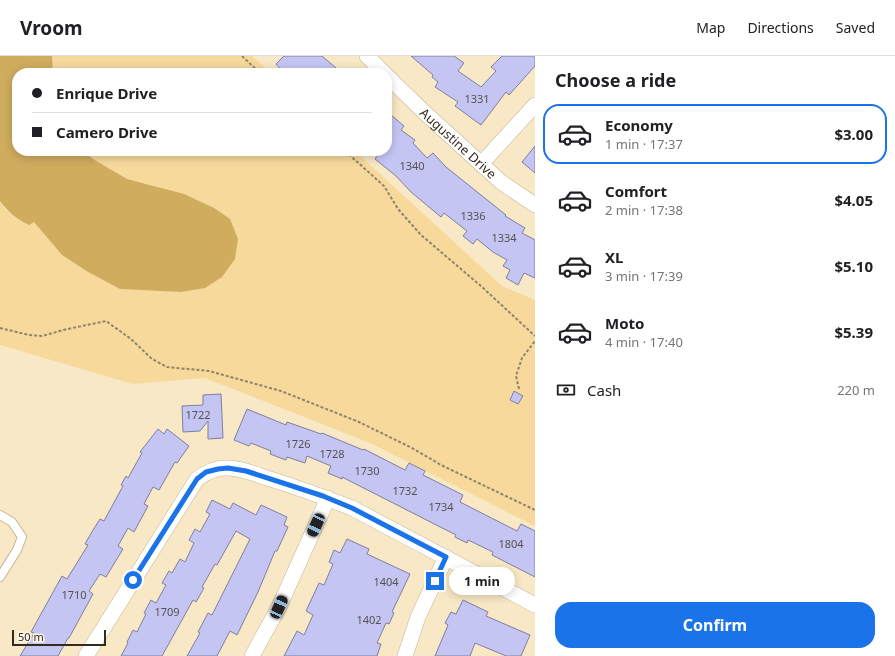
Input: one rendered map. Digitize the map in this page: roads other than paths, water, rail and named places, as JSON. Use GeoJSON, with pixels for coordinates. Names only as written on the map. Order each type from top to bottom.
{"type":"FeatureCollection","features":[{"type":"Feature","properties":{"kind":"street"},"geometry":{"type":"LineString","coordinates":[[367,56],[379,68]]}},
{"type":"Feature","properties":{"kind":"street","name":"Augustine Drive"},"geometry":{"type":"LineString","coordinates":[[392,81],[501,182],[535,205]]}},
{"type":"Feature","properties":{"kind":"street"},"geometry":{"type":"LineString","coordinates":[[482,164],[535,105]]}},
{"type":"Feature","properties":{"kind":"street"},"geometry":{"type":"LineString","coordinates":[[86,656],[197,479],[206,472],[228,468],[246,471],[328,498],[352,508],[535,605]]}},
{"type":"Feature","properties":{"kind":"street"},"geometry":{"type":"LineString","coordinates":[[252,656],[279,607],[328,498]]}},
{"type":"Feature","properties":{"kind":"street"},"geometry":{"type":"LineString","coordinates":[[404,656],[418,617],[446,557]]}},
{"type":"Feature","properties":{"kind":"lane"},"geometry":{"type":"LineString","coordinates":[[0,516],[12,522],[22,537],[17,550],[0,577]]}}]}
